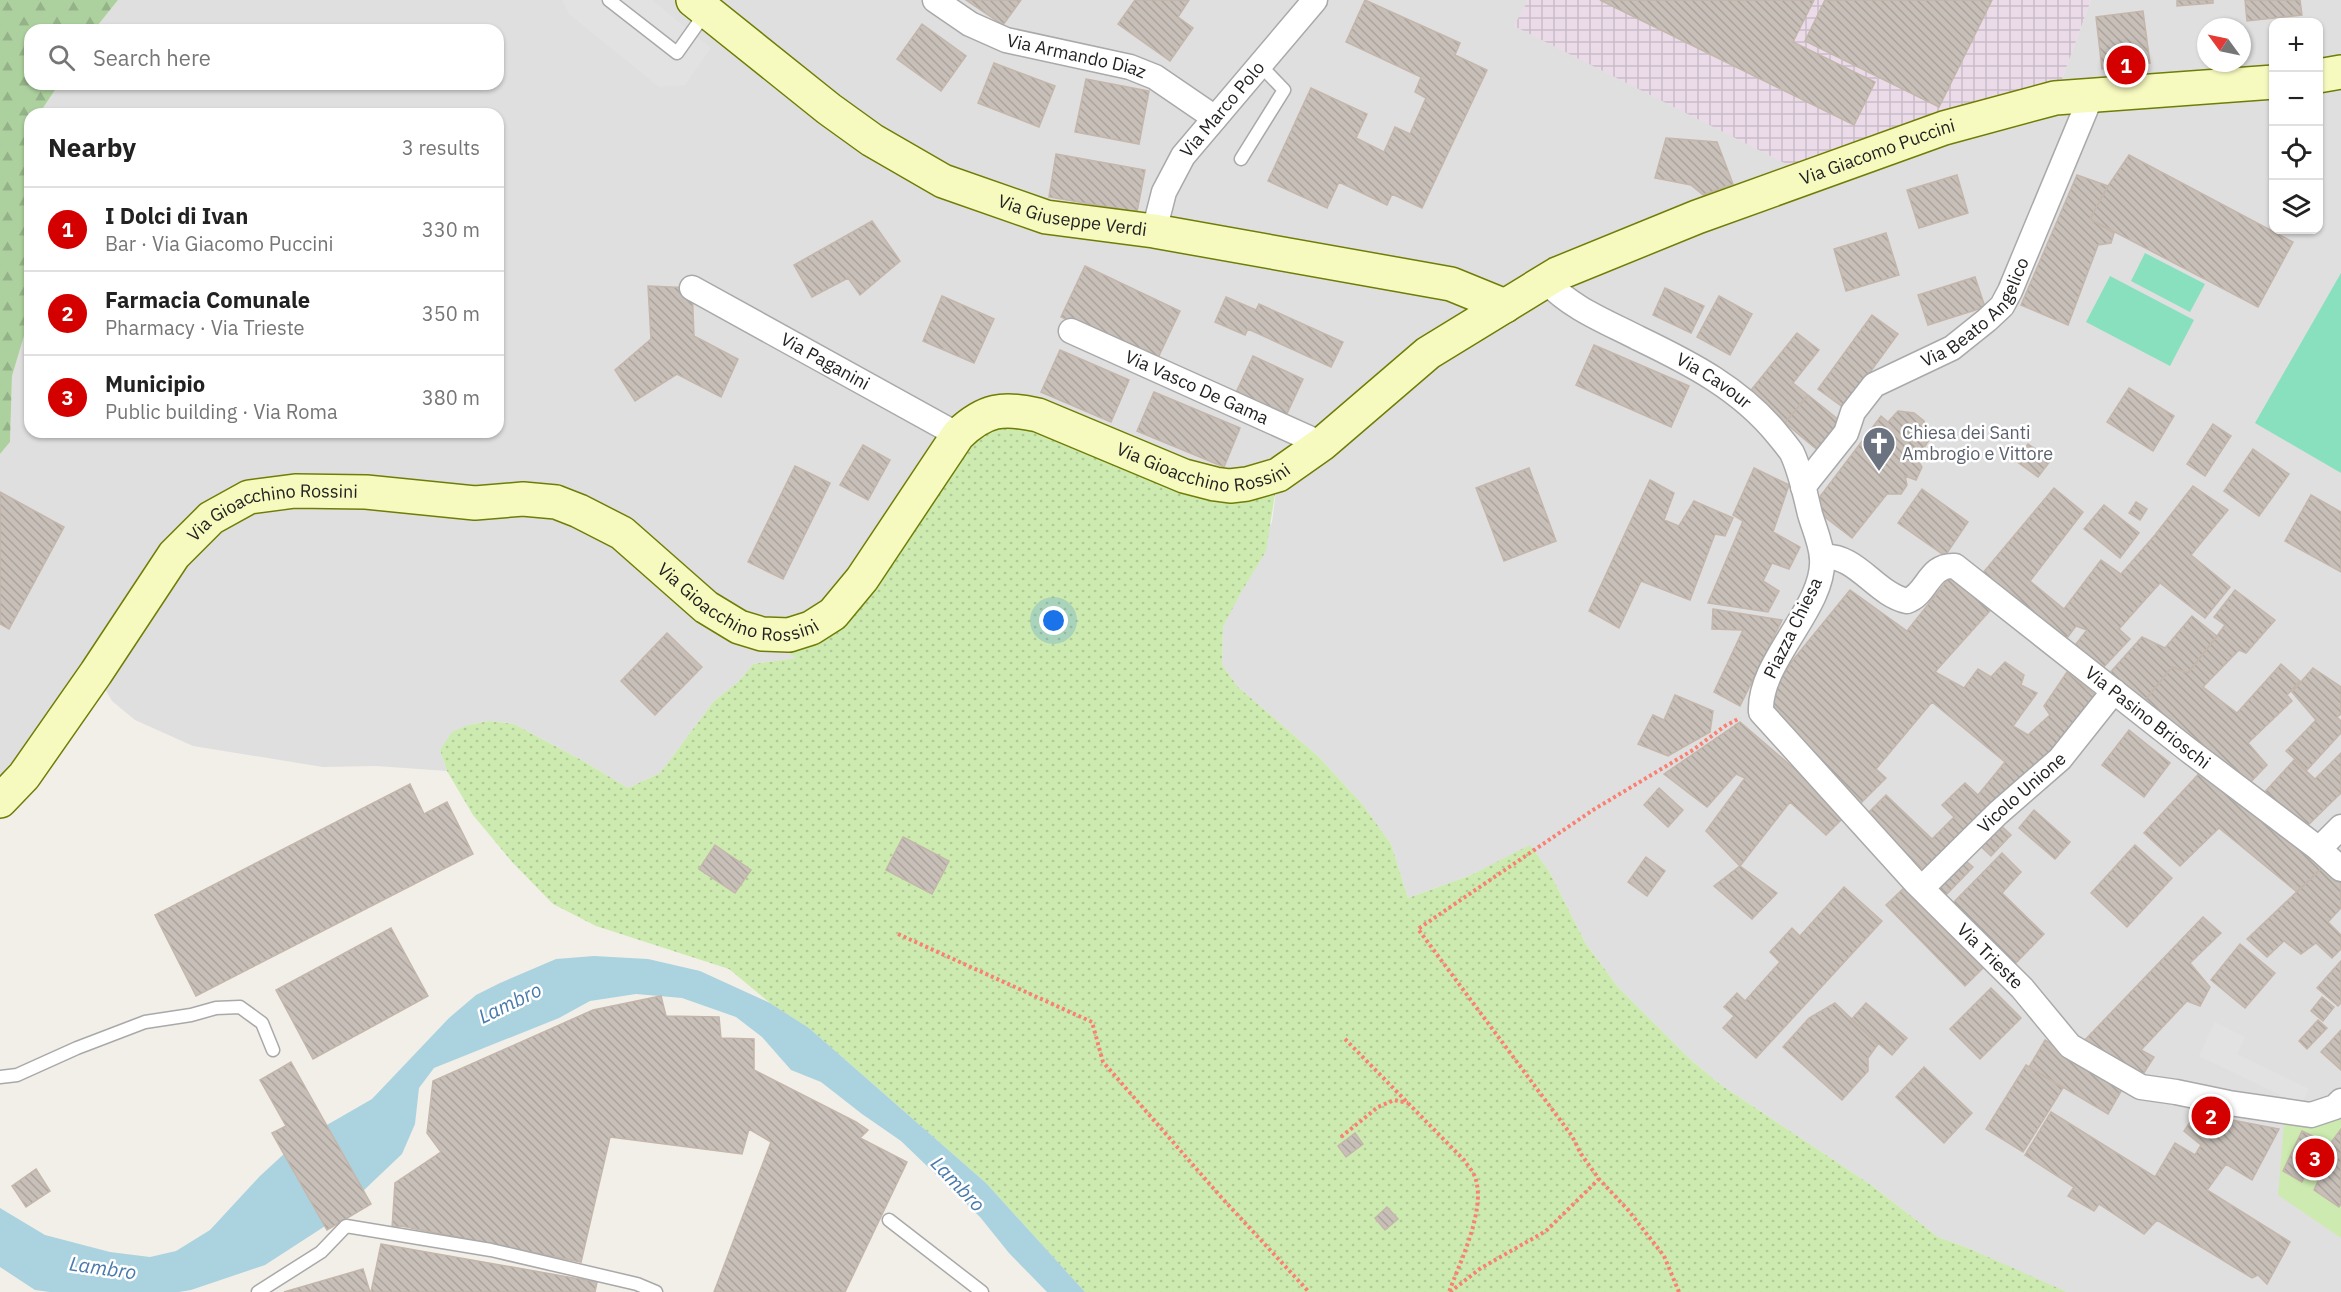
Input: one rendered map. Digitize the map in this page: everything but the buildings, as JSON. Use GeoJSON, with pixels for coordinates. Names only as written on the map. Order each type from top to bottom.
{"type":"FeatureCollection","features":[{"type":"Feature","properties":{"kind":"street","name":"Via Armando Diaz"},"geometry":{"type":"LineString","coordinates":[[935,0],[970,24],[1006,40],[1130,67],[1155,77],[1215,118]]}},
{"type":"Feature","properties":{"kind":"street","name":"Via Marco Polo"},"geometry":{"type":"LineString","coordinates":[[1154,231],[1164,192],[1183,156],[1315,0]]}},
{"type":"Feature","properties":{"kind":"street","name":"Via Giuseppe Verdi"},"geometry":{"type":"LineString","coordinates":[[705,4],[837,115],[872,140],[943,182],[1046,217],[1154,231],[1451,284],[1505,306]]}},
{"type":"Feature","properties":{"kind":"street"},"geometry":{"type":"LineString","coordinates":[[2323,75],[2341,72]]}},
{"type":"Feature","properties":{"kind":"street","name":"Via Giacomo Puccini"},"geometry":{"type":"LineString","coordinates":[[1505,306],[1551,278],[1698,217],[1808,175],[1944,128],[2055,98],[2269,82]]}},
{"type":"Feature","properties":{"kind":"street","name":"Via Beato Angelico"},"geometry":{"type":"LineString","coordinates":[[1803,487],[1846,433],[1853,412],[1874,384],[1952,348],[2002,306],[2092,94]]}},
{"type":"Feature","properties":{"kind":"street"},"geometry":{"type":"LineString","coordinates":[[1451,284],[1551,278]]}},
{"type":"Feature","properties":{"kind":"street","name":"Via Cavour"},"geometry":{"type":"LineString","coordinates":[[1551,278],[1575,307],[1715,378],[1745,401],[1770,425],[1791,452],[1819,548]]}},
{"type":"Feature","properties":{"kind":"street","name":"Via Paganini"},"geometry":{"type":"LineString","coordinates":[[692,288],[958,435]]}},
{"type":"Feature","properties":{"kind":"street","name":"Via Gioacchino Rossini"},"geometry":{"type":"LineString","coordinates":[[0,801],[31,766],[174,555],[211,518],[249,496],[295,491],[366,492],[475,503],[523,499],[556,502],[622,533],[706,607],[739,627],[762,634],[789,635],[811,628],[833,614],[862,579],[958,435],[974,420],[994,411],[1013,409],[1038,415],[1184,476],[1230,486],[1278,475],[1322,444],[1428,352],[1505,306]]}},
{"type":"Feature","properties":{"kind":"street","name":"Via Vasco De Gama"},"geometry":{"type":"LineString","coordinates":[[1071,331],[1322,444]]}},
{"type":"Feature","properties":{"kind":"street","name":"Piazza Chiesa"},"geometry":{"type":"LineString","coordinates":[[1819,548],[1842,559],[1891,594],[1907,601],[1914,599],[1937,570],[1946,566],[1955,566]]}},
{"type":"Feature","properties":{"kind":"street","name":"Piazza Chiesa"},"geometry":{"type":"LineString","coordinates":[[1761,705],[1778,657],[1816,587],[1821,571],[1819,548]]}},
{"type":"Feature","properties":{"kind":"street","name":"Via Pasino Brioschi"},"geometry":{"type":"LineString","coordinates":[[1955,566],[2319,849],[2341,869]]}},
{"type":"Feature","properties":{"kind":"street","name":"Vicolo Unione"},"geometry":{"type":"LineString","coordinates":[[1922,888],[1998,813],[2060,759],[2114,691]]}},
{"type":"Feature","properties":{"kind":"street","name":"Via Trieste"},"geometry":{"type":"LineString","coordinates":[[1761,705],[1922,888],[2022,988],[2070,1046],[2141,1087],[2311,1115],[2335,1107],[2341,1101]]}},
{"type":"Feature","properties":{"kind":"street"},"geometry":{"type":"LineString","coordinates":[[2319,849],[2341,827]]}},
{"type":"Feature","properties":{"kind":"lane"},"geometry":{"type":"LineString","coordinates":[[609,0],[677,53],[705,4]]}},
{"type":"Feature","properties":{"kind":"lane"},"geometry":{"type":"LineString","coordinates":[[1241,159],[1284,90],[1260,65]]}},
{"type":"Feature","properties":{"kind":"lane"},"geometry":{"type":"LineString","coordinates":[[0,1077],[17,1075],[77,1048],[145,1022],[191,1015],[216,1008],[240,1007],[262,1023],[273,1050]]}},
{"type":"Feature","properties":{"kind":"lane"},"geometry":{"type":"LineString","coordinates":[[889,1220],[982,1292]]}},
{"type":"Feature","properties":{"kind":"lane"},"geometry":{"type":"LineString","coordinates":[[258,1292],[321,1252],[346,1226],[491,1250],[637,1284],[656,1292]]}},
{"type":"Feature","properties":{"kind":"path"},"geometry":{"type":"LineString","coordinates":[[1679,1292],[1664,1256],[1628,1210],[1599,1179],[1581,1154],[1572,1136],[1418,929],[1593,810],[1694,750],[1725,726],[1761,705]]}},
{"type":"Feature","properties":{"kind":"path"},"geometry":{"type":"LineString","coordinates":[[898,934],[1092,1022],[1103,1062],[1221,1197],[1309,1292]]}},
{"type":"Feature","properties":{"kind":"path"},"geometry":{"type":"LineString","coordinates":[[1345,1039],[1464,1160],[1476,1179],[1477,1205],[1471,1232],[1450,1292]]}},
{"type":"Feature","properties":{"kind":"path"},"geometry":{"type":"LineString","coordinates":[[1341,1137],[1378,1107],[1394,1100],[1409,1103]]}},
{"type":"Feature","properties":{"kind":"path"},"geometry":{"type":"LineString","coordinates":[[1450,1292],[1482,1268],[1546,1231],[1599,1179]]}},
{"type":"Feature","properties":{"kind":"shaded area"},"geometry":{"type":"Polygon","coordinates":[[[118,0],[1528,0],[1515,26],[2055,98],[2091,0],[2341,0],[2341,1292],[2067,1292],[2052,1286],[1938,1237],[1874,1187],[1721,1085],[1690,1059],[1618,987],[1586,944],[1549,871],[1530,846],[1471,875],[1408,898],[1391,844],[1363,805],[1318,756],[1238,687],[1222,665],[1223,627],[1272,522],[1278,476],[764,635],[797,658],[753,664],[739,681],[714,701],[660,773],[628,788],[514,724],[489,721],[468,725],[440,750],[447,771],[376,766],[323,767],[193,746],[135,720],[112,701],[96,673],[0,801],[0,454],[10,442],[12,376],[24,336],[24,438],[504,438],[504,108],[43,108],[55,90],[504,90],[504,24],[99,24],[118,0]]]}},
{"type":"Feature","properties":{"kind":"shaded area"},"geometry":{"type":"Polygon","coordinates":[[[562,0],[652,0],[711,48],[685,85],[659,87],[569,14],[562,0]]]}},
{"type":"Feature","properties":{"kind":"shaded area"},"geometry":{"type":"Polygon","coordinates":[[[1528,0],[2091,0],[2055,98],[1808,175],[1514,26],[1528,0]]]}},
{"type":"Feature","properties":{"kind":"shaded area"},"geometry":{"type":"Polygon","coordinates":[[[2215,1022],[2245,1037],[2237,1054],[2309,1089],[2301,1105],[2199,1056],[2215,1022]]]}},
{"type":"Feature","properties":{"kind":"green space"},"geometry":{"type":"Polygon","coordinates":[[[0,0],[118,0],[99,24],[24,24],[24,90],[55,90],[43,108],[24,108],[24,336],[12,376],[10,442],[0,454],[0,0]]]}},
{"type":"Feature","properties":{"kind":"green space"},"geometry":{"type":"Polygon","coordinates":[[[2145,253],[2205,284],[2190,312],[2131,281],[2145,253]]]}},
{"type":"Feature","properties":{"kind":"green space"},"geometry":{"type":"Polygon","coordinates":[[[2341,273],[2341,473],[2255,423],[2341,273]]]}},
{"type":"Feature","properties":{"kind":"green space"},"geometry":{"type":"Polygon","coordinates":[[[2110,276],[2194,320],[2170,366],[2086,322],[2110,276]]]}},
{"type":"Feature","properties":{"kind":"green space"},"geometry":{"type":"Polygon","coordinates":[[[994,412],[1184,476],[1278,475],[1266,551],[1223,627],[1222,665],[1238,687],[1318,756],[1363,805],[1391,844],[1408,898],[1471,875],[1530,845],[1549,871],[1586,944],[1618,987],[1690,1059],[1721,1085],[1874,1187],[1938,1237],[2067,1292],[1085,1292],[986,1183],[809,1028],[770,1003],[729,969],[596,926],[553,904],[512,862],[473,815],[447,771],[440,750],[452,732],[468,725],[489,721],[514,724],[628,788],[660,773],[714,701],[739,681],[753,664],[796,658],[762,634],[811,628],[994,412]]]}},
{"type":"Feature","properties":{"kind":"green space"},"geometry":{"type":"Polygon","coordinates":[[[2341,1101],[2341,1238],[2278,1195],[2285,1112],[2341,1101]]]}},
{"type":"Feature","properties":{"kind":"water","name":"Lambro"},"geometry":{"type":"Polygon","coordinates":[[[594,956],[648,959],[700,971],[770,1003],[809,1028],[986,1183],[1085,1292],[1047,1292],[1009,1253],[980,1217],[901,1141],[821,1082],[791,1070],[762,1037],[736,1017],[682,998],[636,994],[590,1001],[559,1018],[434,1068],[419,1088],[415,1124],[402,1154],[342,1211],[306,1137],[372,1099],[449,1018],[476,995],[556,959],[594,956]]]}},
{"type":"Feature","properties":{"kind":"water","name":"Lambro"},"geometry":{"type":"Polygon","coordinates":[[[298,1141],[336,1219],[265,1265],[179,1292],[35,1290],[0,1267],[0,1208],[45,1235],[110,1252],[150,1257],[176,1251],[210,1230],[260,1176],[298,1141]]]}},
{"type":"Feature","properties":{"kind":"place","name":"I Dolci di Ivan"},"geometry":{"type":"Point","coordinates":[2126,65]}},
{"type":"Feature","properties":{"kind":"place","name":"Chiesa dei Santi Ambrogio e Vittore"},"geometry":{"type":"Point","coordinates":[1879,472]}},
{"type":"Feature","properties":{"kind":"place","name":"Farmacia Comunale"},"geometry":{"type":"Point","coordinates":[2211,1116]}},
{"type":"Feature","properties":{"kind":"place","name":"Municipio"},"geometry":{"type":"Point","coordinates":[2315,1158]}}]}
